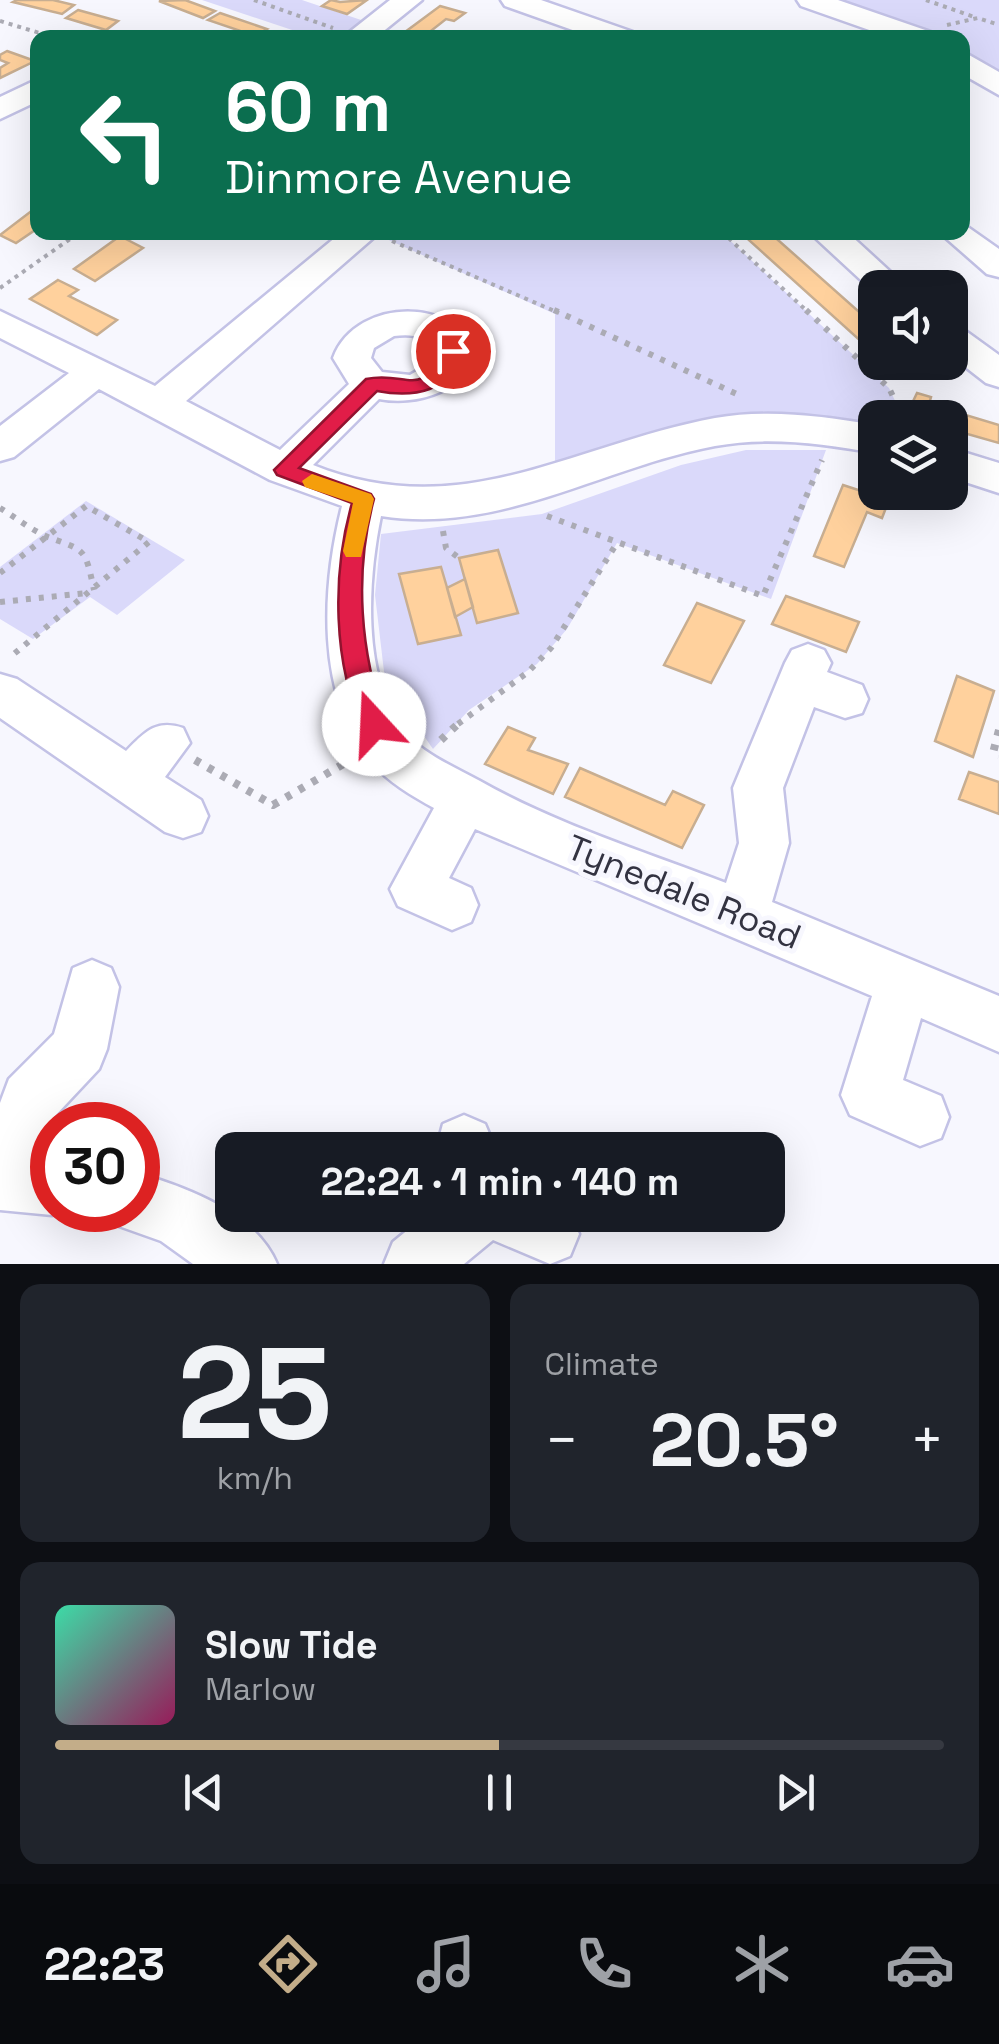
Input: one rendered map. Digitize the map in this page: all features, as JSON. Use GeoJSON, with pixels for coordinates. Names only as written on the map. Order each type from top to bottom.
{"type":"FeatureCollection","features":[{"type":"Feature","properties":{"kind":"street"},"geometry":{"type":"LineString","coordinates":[[367,30],[408,0]]}},
{"type":"Feature","properties":{"kind":"street"},"geometry":{"type":"LineString","coordinates":[[515,0],[602,30]]}},
{"type":"Feature","properties":{"kind":"street"},"geometry":{"type":"LineString","coordinates":[[812,0],[900,30]]}},
{"type":"Feature","properties":{"kind":"street"},"geometry":{"type":"LineString","coordinates":[[546,30],[568,17]]}},
{"type":"Feature","properties":{"kind":"street"},"geometry":{"type":"LineString","coordinates":[[970,66],[999,86]]}},
{"type":"Feature","properties":{"kind":"street"},"geometry":{"type":"LineString","coordinates":[[0,110],[30,93]]}},
{"type":"Feature","properties":{"kind":"street"},"geometry":{"type":"LineString","coordinates":[[158,404],[367,240]]}},
{"type":"Feature","properties":{"kind":"street"},"geometry":{"type":"LineString","coordinates":[[835,240],[870,270]]}},
{"type":"Feature","properties":{"kind":"street"},"geometry":{"type":"LineString","coordinates":[[966,240],[999,266]]}},
{"type":"Feature","properties":{"kind":"street"},"geometry":{"type":"LineString","coordinates":[[0,323],[284,470],[364,499],[438,505],[493,496],[720,432],[834,432],[858,436]]}},
{"type":"Feature","properties":{"kind":"street"},"geometry":{"type":"LineString","coordinates":[[968,351],[999,374]]}},
{"type":"Feature","properties":{"kind":"street"},"geometry":{"type":"LineString","coordinates":[[0,446],[97,371]]}},
{"type":"Feature","properties":{"kind":"street"},"geometry":{"type":"LineString","coordinates":[[284,470],[373,384]]}},
{"type":"Feature","properties":{"kind":"street"},"geometry":{"type":"LineString","coordinates":[[968,468],[999,478]]}},
{"type":"Feature","properties":{"kind":"street"},"geometry":{"type":"LineString","coordinates":[[364,499],[354,534],[352,612],[357,678],[362,702],[398,755]]}},
{"type":"Feature","properties":{"kind":"street"},"geometry":{"type":"LineString","coordinates":[[742,914],[764,843],[758,788],[818,681]]}},
{"type":"Feature","properties":{"kind":"street"},"geometry":{"type":"LineString","coordinates":[[0,693],[183,816]]}},
{"type":"Feature","properties":{"kind":"street"},"geometry":{"type":"LineString","coordinates":[[130,780],[166,743]]}},
{"type":"Feature","properties":{"kind":"street","name":"Tynedale Road"},"geometry":{"type":"LineString","coordinates":[[398,755],[466,798],[999,1024]]}},
{"type":"Feature","properties":{"kind":"street"},"geometry":{"type":"LineString","coordinates":[[452,904],[416,889],[466,798]]}},
{"type":"Feature","properties":{"kind":"street"},"geometry":{"type":"LineString","coordinates":[[903,983],[870,1095],[920,1117]]}},
{"type":"Feature","properties":{"kind":"street"},"geometry":{"type":"LineString","coordinates":[[18,1182],[30,1100],[95,1059],[92,986]]}},
{"type":"Feature","properties":{"kind":"street"},"geometry":{"type":"LineString","coordinates":[[160,1210],[178,1216],[246,1264]]}},
{"type":"Feature","properties":{"kind":"street"},"geometry":{"type":"LineString","coordinates":[[415,1264],[454,1232]]}},
{"type":"Feature","properties":{"kind":"path"},"geometry":{"type":"LineString","coordinates":[[254,0],[338,30]]}},
{"type":"Feature","properties":{"kind":"path"},"geometry":{"type":"LineString","coordinates":[[926,0],[999,26]]}},
{"type":"Feature","properties":{"kind":"path"},"geometry":{"type":"LineString","coordinates":[[937,30],[978,18]]}},
{"type":"Feature","properties":{"kind":"path"},"geometry":{"type":"LineString","coordinates":[[0,21],[30,30]]}},
{"type":"Feature","properties":{"kind":"path"},"geometry":{"type":"LineString","coordinates":[[0,288],[69,240]]}},
{"type":"Feature","properties":{"kind":"path"},"geometry":{"type":"LineString","coordinates":[[386,240],[470,272],[743,396]]}},
{"type":"Feature","properties":{"kind":"path"},"geometry":{"type":"LineString","coordinates":[[731,240],[889,388],[894,400]]}},
{"type":"Feature","properties":{"kind":"path"},"geometry":{"type":"LineString","coordinates":[[493,496],[763,596],[834,432]]}},
{"type":"Feature","properties":{"kind":"path"},"geometry":{"type":"LineString","coordinates":[[0,573],[86,506],[149,542],[0,666]]}},
{"type":"Feature","properties":{"kind":"path"},"geometry":{"type":"LineString","coordinates":[[0,508],[46,536],[77,544],[87,558],[91,592]]}},
{"type":"Feature","properties":{"kind":"path"},"geometry":{"type":"LineString","coordinates":[[166,743],[273,805],[398,755],[537,664],[568,629],[617,542]]}},
{"type":"Feature","properties":{"kind":"path"},"geometry":{"type":"LineString","coordinates":[[0,602],[91,592]]}},
{"type":"Feature","properties":{"kind":"path"},"geometry":{"type":"LineString","coordinates":[[999,730],[993,753],[999,756]]}},
{"type":"Feature","properties":{"kind":"shaded area"},"geometry":{"type":"Polygon","coordinates":[[[202,0],[302,0],[364,21],[351,30],[292,30],[202,0]]]}},
{"type":"Feature","properties":{"kind":"shaded area"},"geometry":{"type":"Polygon","coordinates":[[[828,0],[999,0],[999,77],[970,56],[970,30],[913,30],[828,0]]]}},
{"type":"Feature","properties":{"kind":"shaded area"},"geometry":{"type":"Polygon","coordinates":[[[389,240],[730,240],[858,359],[858,380],[880,380],[895,400],[858,400],[858,425],[842,421],[555,469],[555,314],[389,240]]]}},
{"type":"Feature","properties":{"kind":"shaded area"},"geometry":{"type":"Polygon","coordinates":[[[746,450],[826,450],[771,599],[617,543],[567,629],[537,664],[469,710],[433,749],[385,680],[375,595],[381,534],[542,514],[681,465],[746,450]]]}},
{"type":"Feature","properties":{"kind":"shaded area"},"geometry":{"type":"Polygon","coordinates":[[[86,501],[185,560],[117,615],[90,597],[33,639],[0,619],[0,567],[86,501]]]}},
{"type":"Feature","properties":{"kind":"building"},"geometry":{"type":"Polygon","coordinates":[[[53,0],[74,5],[62,14],[13,2],[53,0]]]}},
{"type":"Feature","properties":{"kind":"building"},"geometry":{"type":"Polygon","coordinates":[[[185,0],[215,11],[203,18],[159,1],[185,0]]]}},
{"type":"Feature","properties":{"kind":"building"},"geometry":{"type":"Polygon","coordinates":[[[331,0],[367,0],[347,14],[322,6],[331,0]]]}},
{"type":"Feature","properties":{"kind":"building"},"geometry":{"type":"Polygon","coordinates":[[[440,6],[465,13],[454,21],[446,19],[432,30],[408,30],[440,6]]]}},
{"type":"Feature","properties":{"kind":"building"},"geometry":{"type":"Polygon","coordinates":[[[78,10],[118,21],[106,30],[66,18],[78,10]]]}},
{"type":"Feature","properties":{"kind":"building"},"geometry":{"type":"Polygon","coordinates":[[[220,13],[267,29],[237,30],[208,20],[220,13]]]}},
{"type":"Feature","properties":{"kind":"building"},"geometry":{"type":"Polygon","coordinates":[[[7,51],[30,59],[30,63],[0,78],[0,68],[8,63],[0,60],[0,55],[7,51]]]}},
{"type":"Feature","properties":{"kind":"building"},"geometry":{"type":"Polygon","coordinates":[[[30,212],[30,233],[16,243],[0,235],[30,212]]]}},
{"type":"Feature","properties":{"kind":"building"},"geometry":{"type":"Polygon","coordinates":[[[114,240],[128,240],[143,248],[95,281],[74,269],[114,240]]]}},
{"type":"Feature","properties":{"kind":"building"},"geometry":{"type":"Polygon","coordinates":[[[749,240],[778,240],[858,311],[858,339],[749,240]]]}},
{"type":"Feature","properties":{"kind":"building"},"geometry":{"type":"Polygon","coordinates":[[[58,280],[78,290],[69,296],[117,320],[97,335],[30,299],[58,280]]]}},
{"type":"Feature","properties":{"kind":"building"},"geometry":{"type":"Polygon","coordinates":[[[917,393],[931,397],[930,400],[914,400],[917,393]]]}},
{"type":"Feature","properties":{"kind":"building"},"geometry":{"type":"Polygon","coordinates":[[[968,416],[999,425],[999,443],[968,434],[968,416]]]}},
{"type":"Feature","properties":{"kind":"building"},"geometry":{"type":"Polygon","coordinates":[[[843,485],[858,490],[858,510],[885,510],[882,518],[867,512],[844,567],[814,556],[843,485]]]}},
{"type":"Feature","properties":{"kind":"building"},"geometry":{"type":"Polygon","coordinates":[[[498,550],[518,613],[477,623],[459,558],[498,550]]]}},
{"type":"Feature","properties":{"kind":"building"},"geometry":{"type":"Polygon","coordinates":[[[441,567],[461,635],[418,644],[399,574],[441,567]]]}},
{"type":"Feature","properties":{"kind":"building"},"geometry":{"type":"Polygon","coordinates":[[[465,579],[473,607],[455,617],[447,588],[465,579]]]}},
{"type":"Feature","properties":{"kind":"building"},"geometry":{"type":"Polygon","coordinates":[[[786,596],[859,622],[846,652],[772,624],[786,596]]]}},
{"type":"Feature","properties":{"kind":"building"},"geometry":{"type":"Polygon","coordinates":[[[697,603],[744,621],[711,683],[664,665],[697,603]]]}},
{"type":"Feature","properties":{"kind":"building"},"geometry":{"type":"Polygon","coordinates":[[[957,676],[994,691],[973,757],[935,741],[957,676]]]}},
{"type":"Feature","properties":{"kind":"building"},"geometry":{"type":"Polygon","coordinates":[[[508,727],[535,738],[528,750],[568,764],[553,794],[485,764],[508,727]]]}},
{"type":"Feature","properties":{"kind":"building"},"geometry":{"type":"Polygon","coordinates":[[[580,768],[665,805],[673,791],[704,805],[682,848],[565,797],[580,768]]]}},
{"type":"Feature","properties":{"kind":"building"},"geometry":{"type":"Polygon","coordinates":[[[969,772],[999,782],[999,814],[959,799],[969,772]]]}},
{"type":"Feature","properties":{"kind":"slow traffic"},"geometry":{"type":"LineString","coordinates":[[312,481],[364,499],[354,534],[354,551]]}},
{"type":"Feature","properties":{"kind":"route"},"geometry":{"type":"LineString","coordinates":[[374,724],[362,702],[357,678],[352,612],[354,534],[364,499],[284,470],[373,384],[401,389],[429,383],[448,368],[453,351]]}}]}
